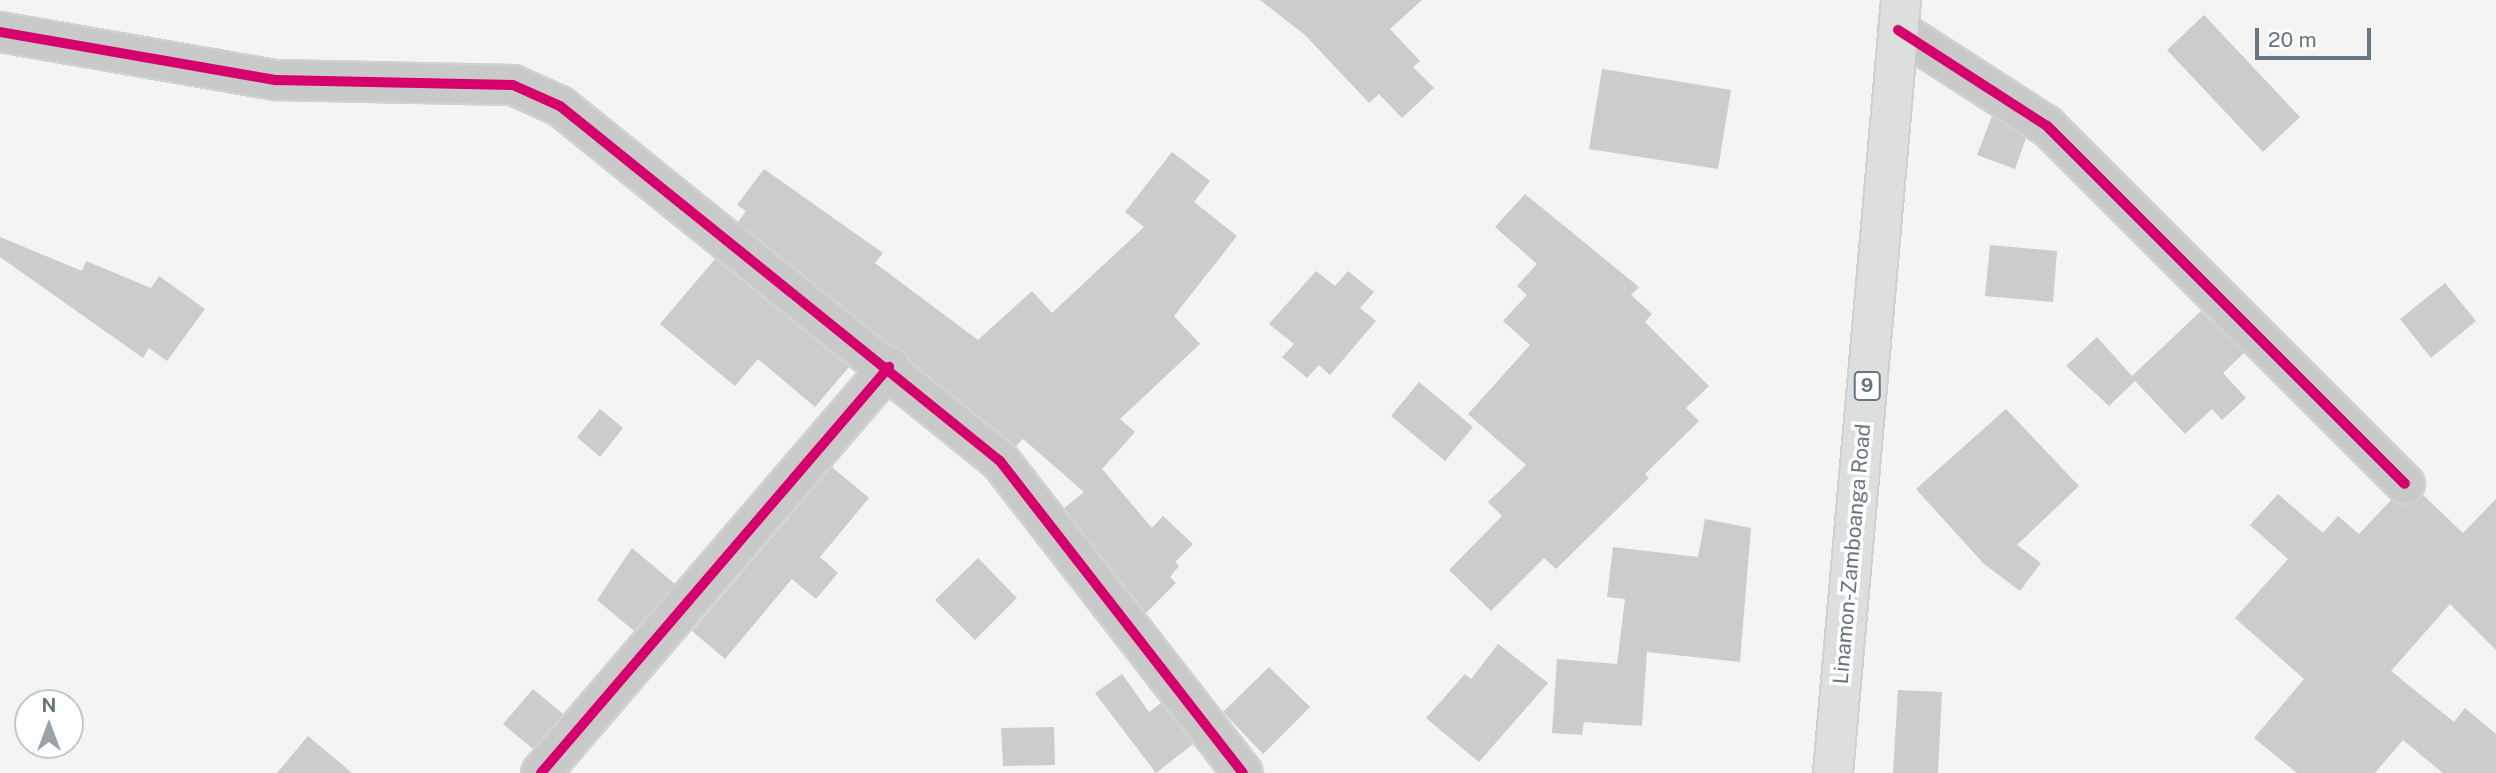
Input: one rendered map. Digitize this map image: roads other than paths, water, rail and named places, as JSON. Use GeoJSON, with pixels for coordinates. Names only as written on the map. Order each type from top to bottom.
{"type":"FeatureCollection","features":[{"type":"Feature","properties":{"kind":"highway","name":"Linamon-Zamboanga Road"},"geometry":{"type":"LineString","coordinates":[[1833,773],[1899,15]]}},
{"type":"Feature","properties":{"kind":"street"},"geometry":{"type":"LineString","coordinates":[[1899,15],[2047,126],[2405,484]]}},
{"type":"Feature","properties":{"kind":"street"},"geometry":{"type":"LineString","coordinates":[[0,32],[275,80],[410,87],[474,81],[513,85],[559,106],[889,368],[1000,461],[1243,773]]}},
{"type":"Feature","properties":{"kind":"street"},"geometry":{"type":"LineString","coordinates":[[541,773],[889,368]]}}]}
